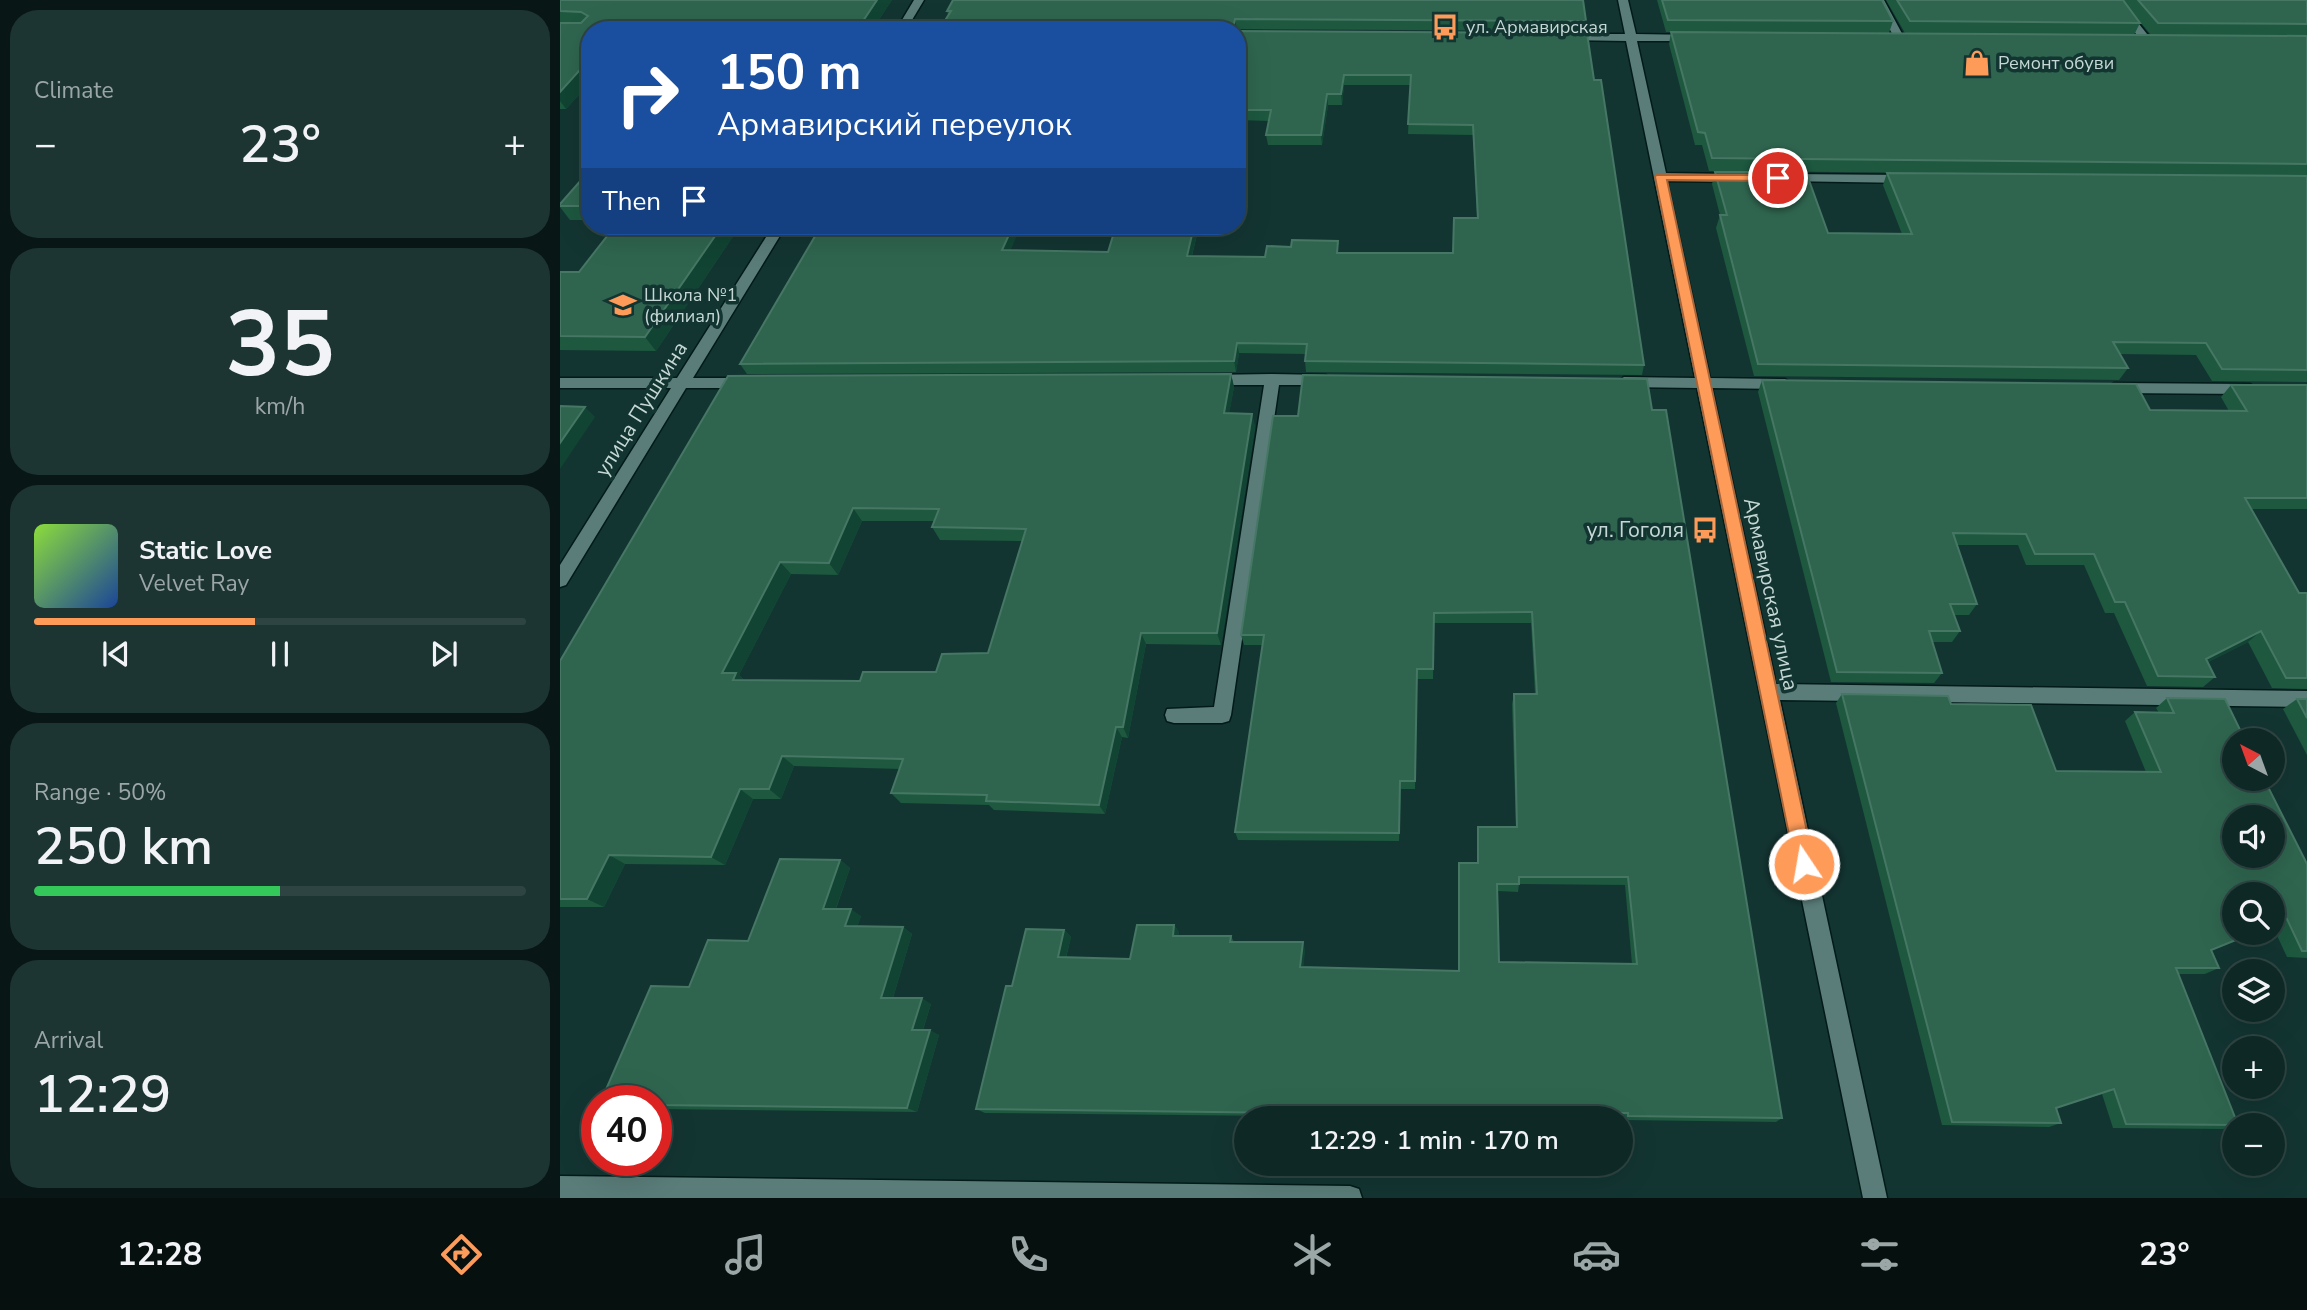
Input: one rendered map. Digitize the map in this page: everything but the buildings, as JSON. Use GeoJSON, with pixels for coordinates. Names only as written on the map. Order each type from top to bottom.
{"type":"FeatureCollection","features":[{"type":"Feature","properties":{"kind":"street"},"geometry":{"type":"LineString","coordinates":[[906,21],[919,0]]}},
{"type":"Feature","properties":{"kind":"street","name":"Армавирская улица"},"geometry":{"type":"LineString","coordinates":[[1623,0],[1875,1198]]}},
{"type":"Feature","properties":{"kind":"street"},"geometry":{"type":"LineString","coordinates":[[1880,0],[1900,39]]}},
{"type":"Feature","properties":{"kind":"street"},"geometry":{"type":"LineString","coordinates":[[2115,0],[2147,41]]}},
{"type":"Feature","properties":{"kind":"street"},"geometry":{"type":"LineString","coordinates":[[1551,37],[1714,38]]}},
{"type":"Feature","properties":{"kind":"street"},"geometry":{"type":"LineString","coordinates":[[1887,39],[1914,39]]}},
{"type":"Feature","properties":{"kind":"street"},"geometry":{"type":"LineString","coordinates":[[2134,41],[2161,41]]}},
{"type":"Feature","properties":{"kind":"street"},"geometry":{"type":"LineString","coordinates":[[1660,177],[1751,178]]}},
{"type":"Feature","properties":{"kind":"street"},"geometry":{"type":"LineString","coordinates":[[1778,178],[1917,179]]}},
{"type":"Feature","properties":{"kind":"street","name":"улица Пушкина"},"geometry":{"type":"LineString","coordinates":[[560,580],[773,235]]}},
{"type":"Feature","properties":{"kind":"street"},"geometry":{"type":"LineString","coordinates":[[1174,715],[1223,715],[1272,379]]}},
{"type":"Feature","properties":{"kind":"street"},"geometry":{"type":"LineString","coordinates":[[1190,380],[1342,380]]}},
{"type":"Feature","properties":{"kind":"street"},"geometry":{"type":"LineString","coordinates":[[1608,382],[1804,384]]}},
{"type":"Feature","properties":{"kind":"street"},"geometry":{"type":"LineString","coordinates":[[560,383],[765,383]]}},
{"type":"Feature","properties":{"kind":"street"},"geometry":{"type":"LineString","coordinates":[[2097,388],[2265,389]]}},
{"type":"Feature","properties":{"kind":"street"},"geometry":{"type":"LineString","coordinates":[[1768,692],[2307,699]]}},
{"type":"Feature","properties":{"kind":"street"},"geometry":{"type":"LineString","coordinates":[[560,1188],[1350,1198]]}},
{"type":"Feature","properties":{"kind":"place","name":"ул. Армавирская"},"geometry":{"type":"Point","coordinates":[1445,27]}},
{"type":"Feature","properties":{"kind":"place","name":"Ремонт обуви"},"geometry":{"type":"Point","coordinates":[1977,63]}},
{"type":"Feature","properties":{"kind":"place","name":"Школа №1 (филиал)"},"geometry":{"type":"Point","coordinates":[623,305]}},
{"type":"Feature","properties":{"kind":"place","name":"ул. Гоголя"},"geometry":{"type":"Point","coordinates":[1705,530]}},
{"type":"Feature","properties":{"kind":"route"},"geometry":{"type":"LineString","coordinates":[[1778,178],[1660,177],[1804,864]]}}]}
